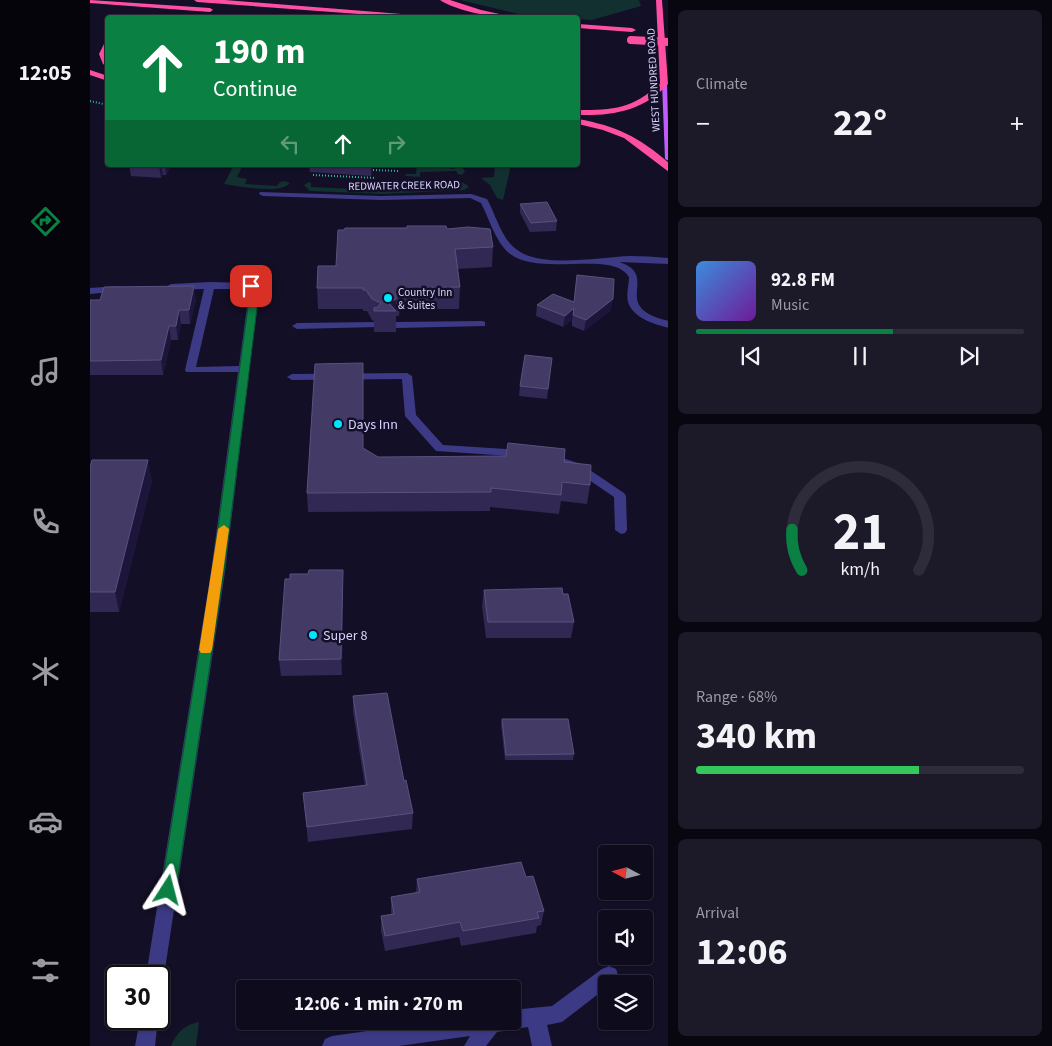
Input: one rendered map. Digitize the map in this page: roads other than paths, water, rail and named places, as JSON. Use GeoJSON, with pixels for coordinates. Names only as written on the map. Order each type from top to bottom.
{"type":"FeatureCollection","features":[{"type":"Feature","properties":{"kind":"highway"},"geometry":{"type":"LineString","coordinates":[[197,0],[407,15]]}},
{"type":"Feature","properties":{"kind":"highway"},"geometry":{"type":"LineString","coordinates":[[443,0],[480,12],[498,15]]}},
{"type":"Feature","properties":{"kind":"highway"},"geometry":{"type":"LineString","coordinates":[[650,0],[661,25]]}},
{"type":"Feature","properties":{"kind":"highway","name":"WEST HUNDRED ROAD"},"geometry":{"type":"LineString","coordinates":[[659,0],[664,84]]}},
{"type":"Feature","properties":{"kind":"highway"},"geometry":{"type":"LineString","coordinates":[[90,1],[279,15]]}},
{"type":"Feature","properties":{"kind":"highway"},"geometry":{"type":"LineString","coordinates":[[580,26],[641,30]]}},
{"type":"Feature","properties":{"kind":"highway"},"geometry":{"type":"LineString","coordinates":[[650,31],[668,32]]}},
{"type":"Feature","properties":{"kind":"highway"},"geometry":{"type":"LineString","coordinates":[[622,39],[668,42]]}},
{"type":"Feature","properties":{"kind":"highway"},"geometry":{"type":"LineString","coordinates":[[105,49],[102,59],[105,62]]}},
{"type":"Feature","properties":{"kind":"highway"},"geometry":{"type":"LineString","coordinates":[[90,72],[105,78]]}},
{"type":"Feature","properties":{"kind":"highway"},"geometry":{"type":"LineString","coordinates":[[580,113],[630,107],[647,100],[664,84]]}},
{"type":"Feature","properties":{"kind":"highway"},"geometry":{"type":"LineString","coordinates":[[580,122],[609,129],[628,136],[644,145],[668,169]]}},
{"type":"Feature","properties":{"kind":"main road","name":"WEST HUNDRED ROAD"},"geometry":{"type":"LineString","coordinates":[[664,84],[668,159]]}},
{"type":"Feature","properties":{"kind":"street","name":"REDWATER CREEK ROAD"},"geometry":{"type":"LineString","coordinates":[[263,194],[381,198],[471,196],[484,200],[507,245],[515,254],[524,258],[544,262],[626,259],[668,261]]}},
{"type":"Feature","properties":{"kind":"street","name":"REDWATER CREEK ROAD"},"geometry":{"type":"LineString","coordinates":[[603,260],[620,264],[631,271],[633,276],[634,305],[638,311],[668,324]]}},
{"type":"Feature","properties":{"kind":"street"},"geometry":{"type":"LineString","coordinates":[[210,285],[190,370],[244,369]]}},
{"type":"Feature","properties":{"kind":"street"},"geometry":{"type":"LineString","coordinates":[[157,965],[218,572],[254,292],[251,286],[164,287]]}},
{"type":"Feature","properties":{"kind":"street"},"geometry":{"type":"LineString","coordinates":[[90,291],[127,289]]}},
{"type":"Feature","properties":{"kind":"street"},"geometry":{"type":"LineString","coordinates":[[396,325],[482,324]]}},
{"type":"Feature","properties":{"kind":"street"},"geometry":{"type":"LineString","coordinates":[[297,326],[374,325]]}},
{"type":"Feature","properties":{"kind":"street"},"geometry":{"type":"LineString","coordinates":[[292,377],[407,376],[411,416],[440,448],[563,459],[584,469],[620,496],[621,530]]}},
{"type":"Feature","properties":{"kind":"street"},"geometry":{"type":"LineString","coordinates":[[521,1019],[555,1015],[598,983]]}},
{"type":"Feature","properties":{"kind":"street"},"geometry":{"type":"LineString","coordinates":[[535,1017],[542,1046]]}},
{"type":"Feature","properties":{"kind":"street"},"geometry":{"type":"LineString","coordinates":[[145,1046],[147,1030]]}},
{"type":"Feature","properties":{"kind":"street"},"geometry":{"type":"LineString","coordinates":[[332,1046],[443,1030]]}},
{"type":"Feature","properties":{"kind":"street"},"geometry":{"type":"LineString","coordinates":[[474,1046],[490,1030]]}},
{"type":"Feature","properties":{"kind":"place","name":"Country Inn & Suites"},"geometry":{"type":"Point","coordinates":[388,298]}},
{"type":"Feature","properties":{"kind":"place","name":"Days Inn"},"geometry":{"type":"Point","coordinates":[338,424]}},
{"type":"Feature","properties":{"kind":"place","name":"Super 8"},"geometry":{"type":"Point","coordinates":[313,635]}}]}
